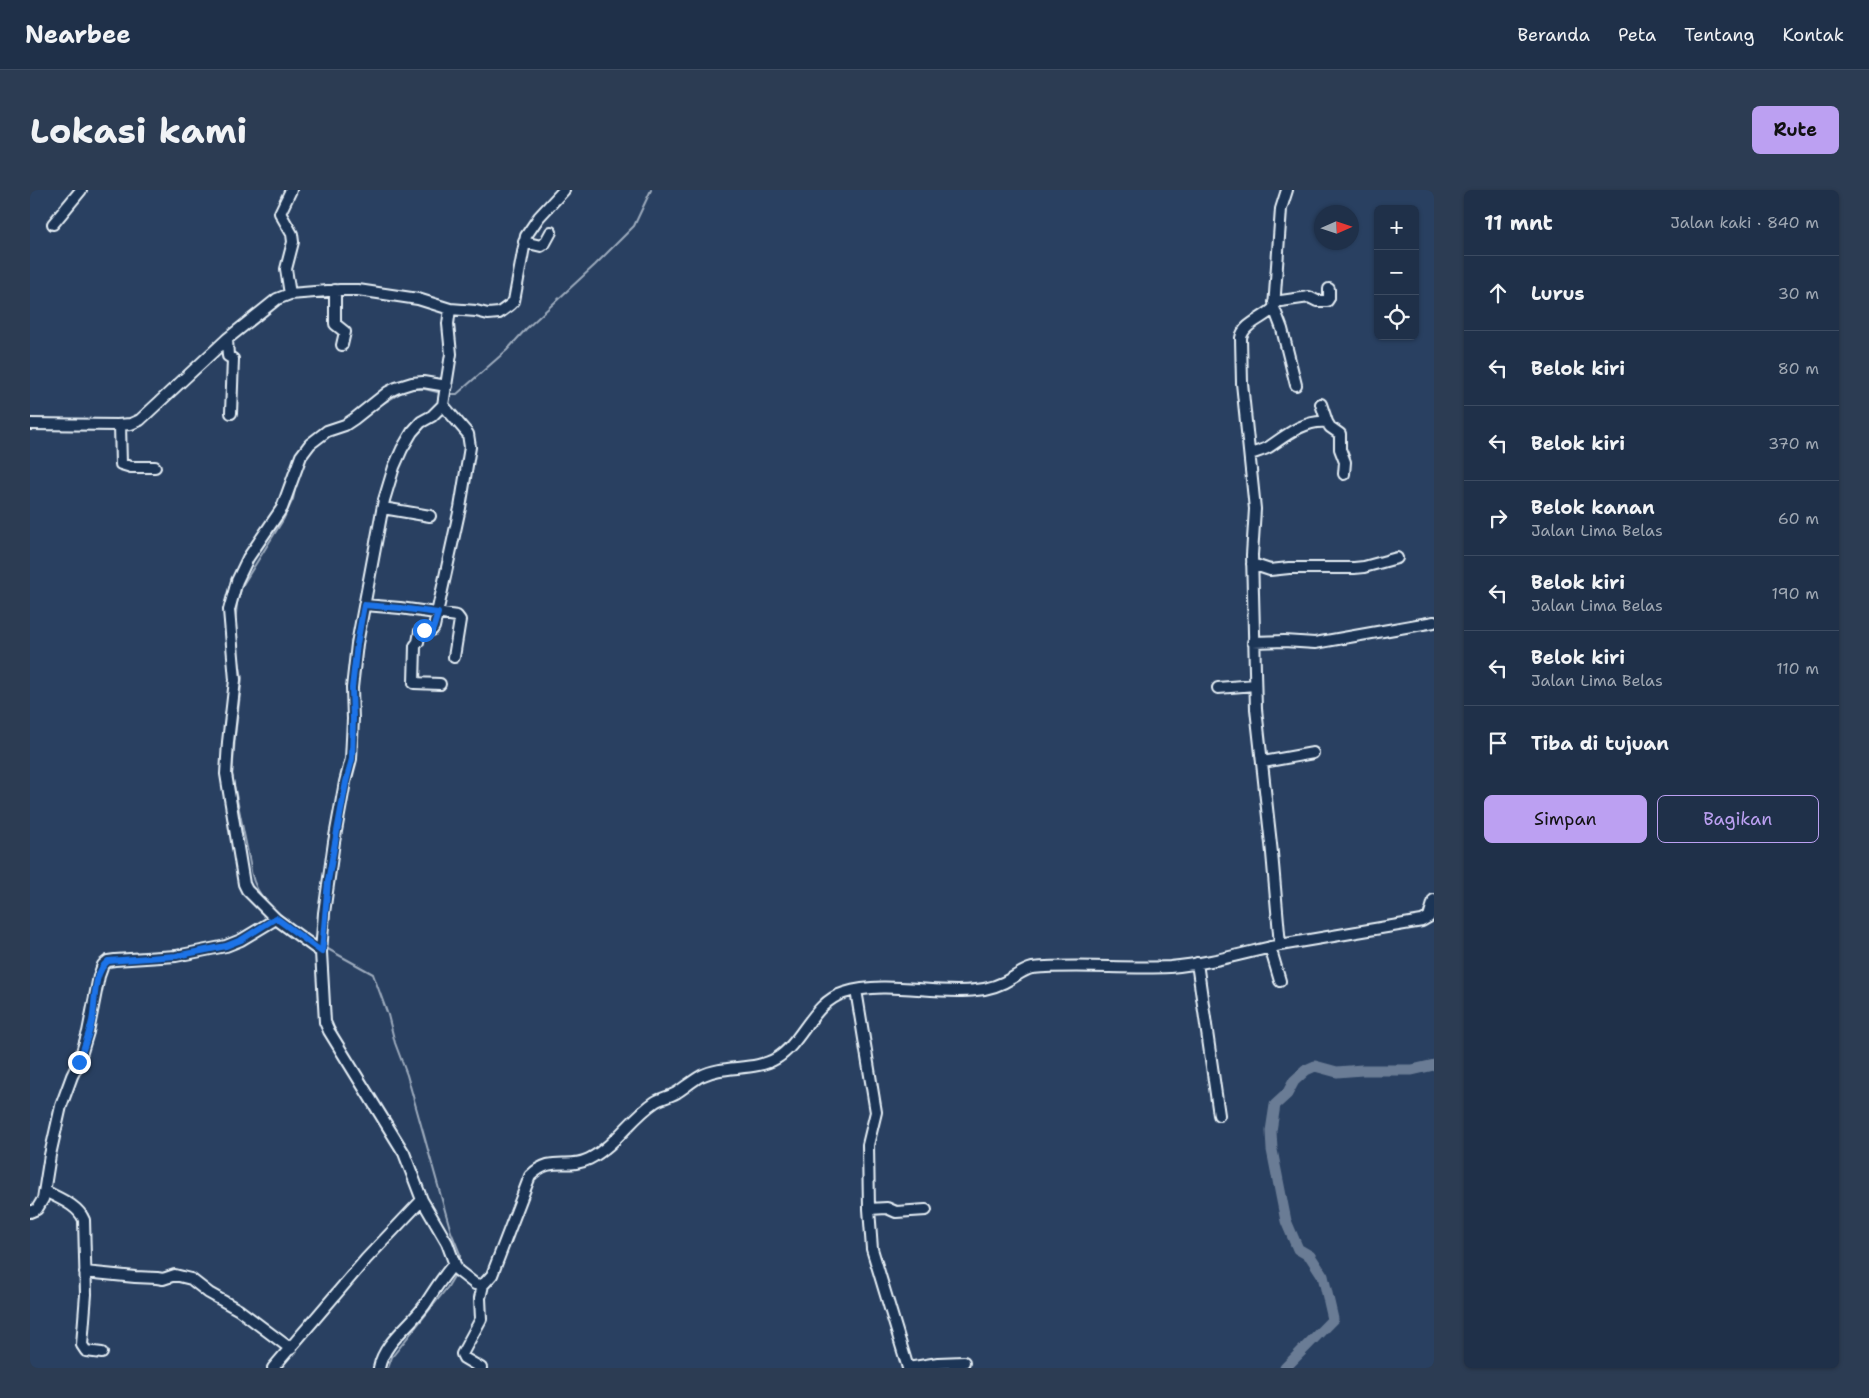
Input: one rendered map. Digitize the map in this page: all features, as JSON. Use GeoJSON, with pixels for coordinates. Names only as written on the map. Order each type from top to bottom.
{"type":"FeatureCollection","features":[{"type":"Feature","properties":{"kind":"street"},"geometry":{"type":"LineString","coordinates":[[53,224],[81,190]]}},
{"type":"Feature","properties":{"kind":"street"},"geometry":{"type":"LineString","coordinates":[[290,294],[286,269],[293,242],[292,234],[280,212],[291,190]]}},
{"type":"Feature","properties":{"kind":"street"},"geometry":{"type":"LineString","coordinates":[[30,424],[120,425],[131,424],[140,420],[227,339],[277,299],[290,294],[358,290],[418,299],[450,309],[488,314],[499,313],[510,305],[517,291],[526,236],[539,217],[564,190]]}},
{"type":"Feature","properties":{"kind":"street"},"geometry":{"type":"LineString","coordinates":[[1287,190],[1280,209],[1274,305],[1296,385]]}},
{"type":"Feature","properties":{"kind":"street"},"geometry":{"type":"LineString","coordinates":[[524,242],[541,246],[551,232]]}},
{"type":"Feature","properties":{"kind":"street"},"geometry":{"type":"LineString","coordinates":[[1280,981],[1275,946],[1263,762],[1256,709],[1252,564],[1255,509],[1242,383],[1242,333],[1246,327],[1260,320],[1274,305],[1309,297],[1317,301],[1328,301],[1329,289]]}},
{"type":"Feature","properties":{"kind":"street"},"geometry":{"type":"LineString","coordinates":[[335,290],[334,321],[336,326],[345,332],[342,345]]}},
{"type":"Feature","properties":{"kind":"street"},"geometry":{"type":"LineString","coordinates":[[450,309],[448,324],[451,354],[443,404],[432,416],[421,422],[402,449],[394,467],[383,508],[357,644],[352,688],[352,759],[328,881],[322,950],[325,1022],[329,1031],[404,1153],[422,1200],[447,1243],[458,1270],[475,1284],[483,1285]]}},
{"type":"Feature","properties":{"kind":"street"},"geometry":{"type":"LineString","coordinates":[[227,339],[228,356],[233,359],[231,413]]}},
{"type":"Feature","properties":{"kind":"street"},"geometry":{"type":"LineString","coordinates":[[322,950],[276,918],[247,890],[244,884],[226,774],[235,680],[229,610],[237,581],[248,558],[282,508],[301,456],[310,444],[327,431],[345,425],[396,388],[423,382],[446,387]]}},
{"type":"Feature","properties":{"kind":"street"},"geometry":{"type":"LineString","coordinates":[[440,684],[415,684],[415,646],[422,631],[433,629],[438,613],[460,508],[470,447],[468,434],[443,404]]}},
{"type":"Feature","properties":{"kind":"street"},"geometry":{"type":"LineString","coordinates":[[1321,404],[1330,427],[1340,434],[1340,449],[1345,462],[1344,474]]}},
{"type":"Feature","properties":{"kind":"street"},"geometry":{"type":"LineString","coordinates":[[1250,454],[1263,450],[1276,440],[1306,425],[1322,421],[1327,422]]}},
{"type":"Feature","properties":{"kind":"street"},"geometry":{"type":"LineString","coordinates":[[120,425],[121,464],[131,467],[155,467]]}},
{"type":"Feature","properties":{"kind":"street"},"geometry":{"type":"LineString","coordinates":[[383,508],[430,516]]}},
{"type":"Feature","properties":{"kind":"street"},"geometry":{"type":"LineString","coordinates":[[1252,564],[1270,570],[1289,568],[1364,568],[1397,558]]}},
{"type":"Feature","properties":{"kind":"street"},"geometry":{"type":"LineString","coordinates":[[364,605],[400,608],[459,617],[454,657]]}},
{"type":"Feature","properties":{"kind":"street"},"geometry":{"type":"LineString","coordinates":[[1253,642],[1315,643],[1434,622]]}},
{"type":"Feature","properties":{"kind":"street"},"geometry":{"type":"LineString","coordinates":[[1218,688],[1255,685]]}},
{"type":"Feature","properties":{"kind":"street"},"geometry":{"type":"LineString","coordinates":[[1263,762],[1313,753]]}},
{"type":"Feature","properties":{"kind":"street"},"geometry":{"type":"LineString","coordinates":[[481,1368],[464,1358],[462,1354],[482,1319],[480,1298],[483,1285],[492,1274],[530,1176],[539,1167],[554,1163],[587,1160],[599,1153],[655,1102],[674,1094],[701,1076],[715,1071],[765,1064],[779,1057],[825,1004],[841,994],[856,990],[887,988],[937,991],[989,988],[1011,979],[1023,970],[1032,968],[1120,968],[1197,963],[1275,946],[1422,921],[1428,917],[1434,900]]}},
{"type":"Feature","properties":{"kind":"street"},"geometry":{"type":"LineString","coordinates":[[30,1212],[36,1210],[44,1199],[50,1155],[61,1106],[79,1062],[88,1032],[99,976],[104,965],[108,961],[176,956],[226,946],[241,940],[276,918]]}},
{"type":"Feature","properties":{"kind":"street"},"geometry":{"type":"LineString","coordinates":[[1197,963],[1219,1115]]}},
{"type":"Feature","properties":{"kind":"street"},"geometry":{"type":"LineString","coordinates":[[856,990],[876,1112],[868,1145],[872,1249],[908,1368],[938,1363],[964,1362]]}},
{"type":"Feature","properties":{"kind":"street"},"geometry":{"type":"LineString","coordinates":[[45,1192],[70,1205],[84,1220],[86,1294],[82,1344],[86,1351],[102,1353]]}},
{"type":"Feature","properties":{"kind":"street"},"geometry":{"type":"LineString","coordinates":[[273,1368],[366,1259],[422,1200]]}},
{"type":"Feature","properties":{"kind":"street"},"geometry":{"type":"LineString","coordinates":[[869,1209],[887,1208],[896,1212],[926,1210]]}},
{"type":"Feature","properties":{"kind":"street"},"geometry":{"type":"LineString","coordinates":[[379,1368],[380,1360],[385,1351],[424,1307],[443,1276],[458,1270]]}},
{"type":"Feature","properties":{"kind":"street"},"geometry":{"type":"LineString","coordinates":[[86,1272],[163,1280],[175,1275],[191,1279],[209,1293],[239,1310],[291,1349]]}},
{"type":"Feature","properties":{"kind":"waterway"},"geometry":{"type":"LineString","coordinates":[[448,394],[457,394],[507,350],[526,329],[634,226],[651,190]]}},
{"type":"Feature","properties":{"kind":"waterway"},"geometry":{"type":"LineString","coordinates":[[409,389],[425,389],[441,393]]}},
{"type":"Feature","properties":{"kind":"waterway"},"geometry":{"type":"LineString","coordinates":[[374,409],[404,391]]}},
{"type":"Feature","properties":{"kind":"waterway"},"geometry":{"type":"LineString","coordinates":[[302,466],[316,445]]}},
{"type":"Feature","properties":{"kind":"waterway"},"geometry":{"type":"LineString","coordinates":[[235,625],[237,603],[242,586],[283,520],[293,499],[297,480]]}},
{"type":"Feature","properties":{"kind":"waterway"},"geometry":{"type":"LineString","coordinates":[[237,650],[242,678],[232,775],[252,874],[254,883],[264,899],[293,925]]}},
{"type":"Feature","properties":{"kind":"waterway"},"geometry":{"type":"LineString","coordinates":[[326,948],[373,974],[407,1075],[451,1232],[460,1254],[460,1264]]}},
{"type":"Feature","properties":{"kind":"waterway"},"geometry":{"type":"LineString","coordinates":[[1285,1368],[1333,1319],[1323,1276],[1310,1256],[1298,1249],[1286,1221],[1272,1150],[1271,1131],[1275,1105],[1287,1094],[1294,1081],[1306,1070],[1315,1066],[1337,1072],[1412,1070],[1434,1065]]}},
{"type":"Feature","properties":{"kind":"waterway"},"geometry":{"type":"LineString","coordinates":[[388,1368],[392,1357],[447,1288],[456,1273]]}},
{"type":"Feature","properties":{"kind":"route"},"geometry":{"type":"LineString","coordinates":[[79,1062],[92,1020],[99,976],[108,961],[163,958],[226,946],[241,940],[276,918],[322,952],[328,881],[352,759],[352,688],[364,605],[438,613],[433,629],[424,630]]}}]}
